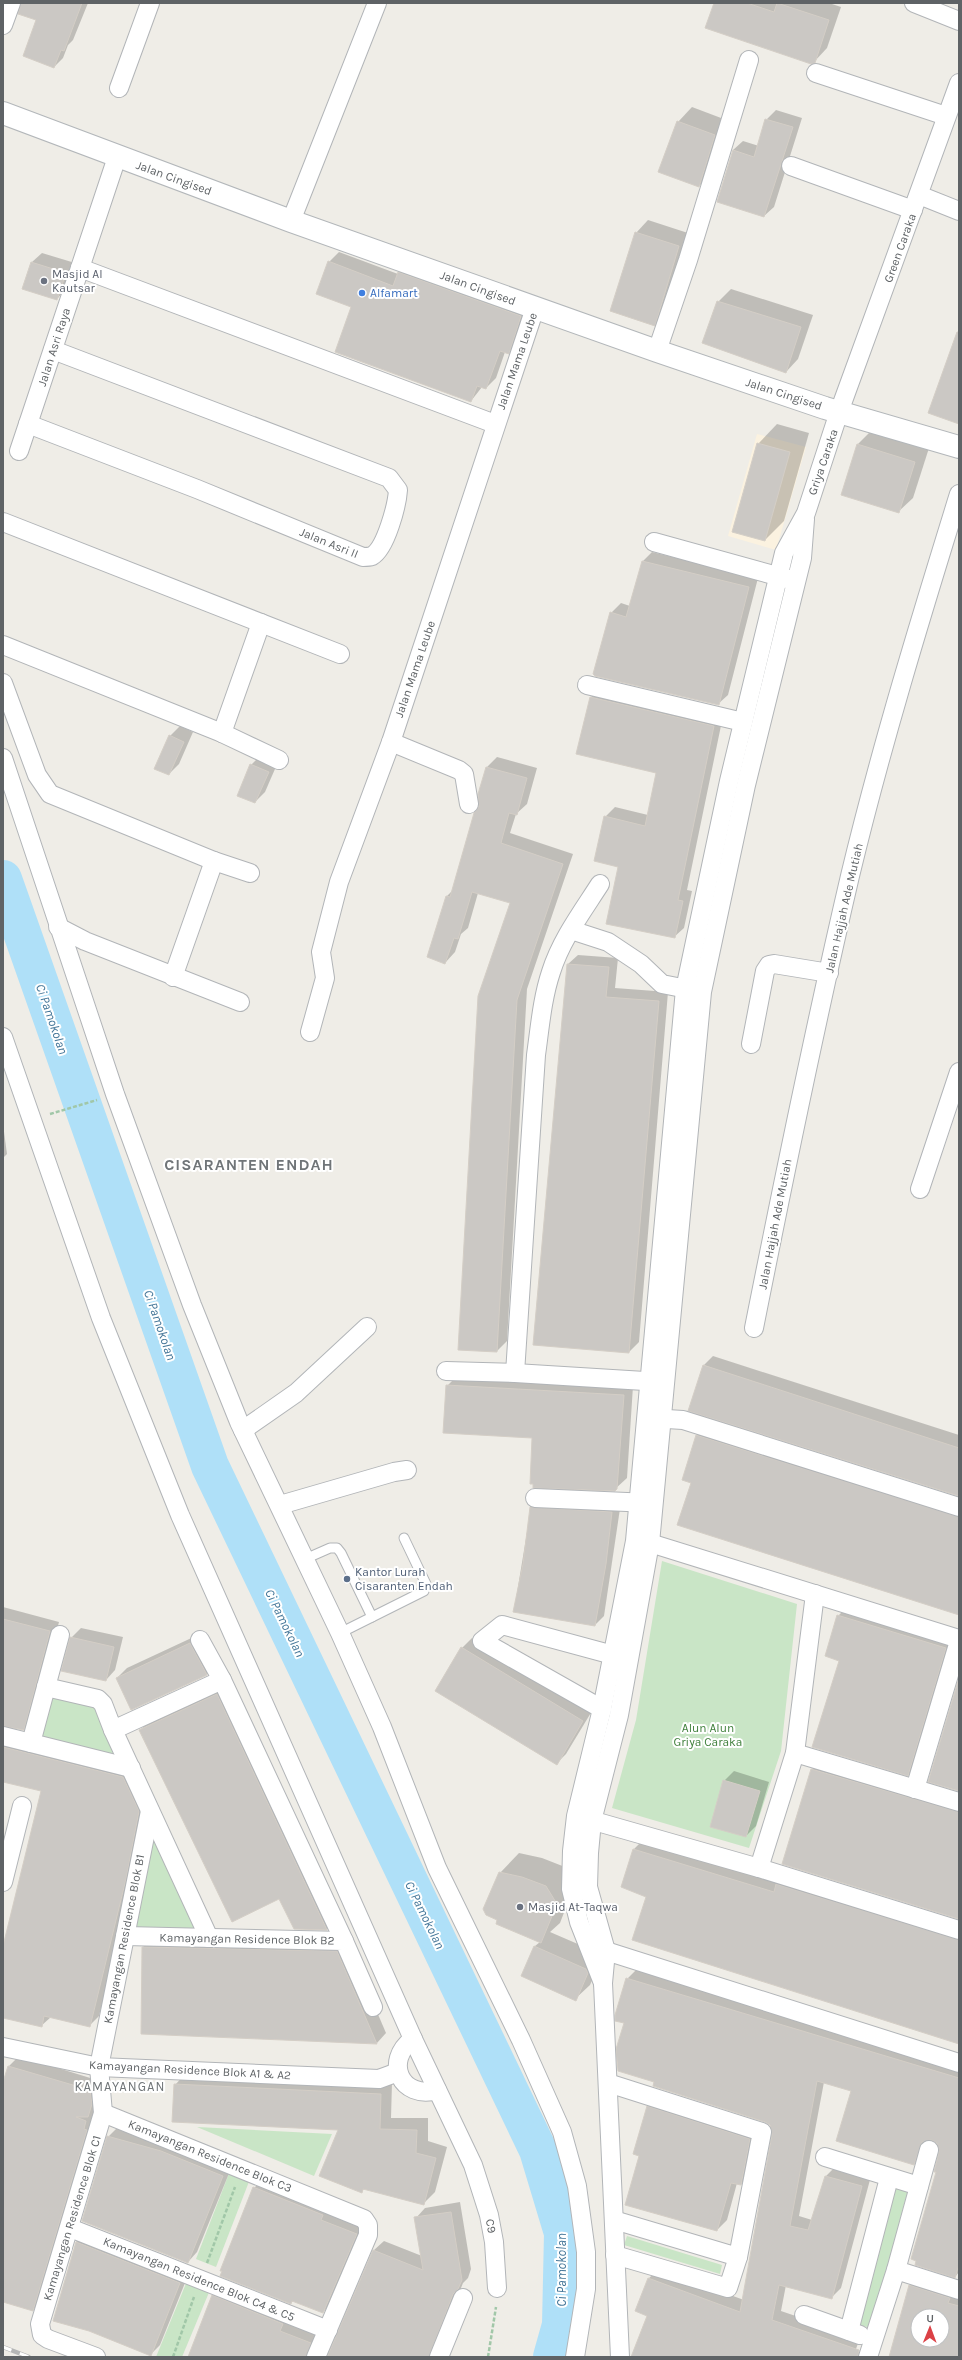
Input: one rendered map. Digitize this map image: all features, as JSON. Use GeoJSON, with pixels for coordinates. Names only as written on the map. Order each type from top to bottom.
{"type":"FeatureCollection","features":[{"type":"Feature","properties":{"kind":"main road","name":"Jalan Cingised"},"geometry":{"type":"LineString","coordinates":[[3,113],[114,166],[291,221],[657,351],[840,412],[959,447]]}},
{"type":"Feature","properties":{"kind":"street"},"geometry":{"type":"LineString","coordinates":[[3,25],[11,3]]}},
{"type":"Feature","properties":{"kind":"street"},"geometry":{"type":"LineString","coordinates":[[119,88],[150,3]]}},
{"type":"Feature","properties":{"kind":"street"},"geometry":{"type":"LineString","coordinates":[[291,221],[377,3]]}},
{"type":"Feature","properties":{"kind":"street"},"geometry":{"type":"LineString","coordinates":[[914,3],[959,21]]}},
{"type":"Feature","properties":{"kind":"street"},"geometry":{"type":"LineString","coordinates":[[657,351],[688,260],[749,60]]}},
{"type":"Feature","properties":{"kind":"street"},"geometry":{"type":"LineString","coordinates":[[816,73],[952,112]]}},
{"type":"Feature","properties":{"kind":"street","name":"Green Caraka"},"geometry":{"type":"LineString","coordinates":[[840,412],[916,203],[952,112],[959,83]]}},
{"type":"Feature","properties":{"kind":"street","name":"Jalan Asri Raya"},"geometry":{"type":"LineString","coordinates":[[19,451],[114,166]]}},
{"type":"Feature","properties":{"kind":"street"},"geometry":{"type":"LineString","coordinates":[[791,166],[916,203],[959,211]]}},
{"type":"Feature","properties":{"kind":"street"},"geometry":{"type":"LineString","coordinates":[[80,268],[495,424]]}},
{"type":"Feature","properties":{"kind":"street","name":"Jalan Mama Leube"},"geometry":{"type":"LineString","coordinates":[[310,1032],[325,978],[321,952],[335,896],[391,742],[495,424],[535,308]]}},
{"type":"Feature","properties":{"kind":"street","name":"Jalan Asri II"},"geometry":{"type":"LineString","coordinates":[[28,424],[197,489],[363,557],[371,556],[376,552],[393,516],[398,490],[389,478],[53,350]]}},
{"type":"Feature","properties":{"kind":"street","name":"Griya Caraka"},"geometry":{"type":"LineString","coordinates":[[737,783],[743,722],[779,570],[784,553],[806,512],[840,412]]}},
{"type":"Feature","properties":{"kind":"street","name":"Jalan Hajjah Ade Mutiah"},"geometry":{"type":"LineString","coordinates":[[754,1328],[850,876],[883,751],[959,494]]}},
{"type":"Feature","properties":{"kind":"street","name":"Griya Caraka"},"geometry":{"type":"LineString","coordinates":[[737,783],[798,575],[806,512]]}},
{"type":"Feature","properties":{"kind":"street"},"geometry":{"type":"LineString","coordinates":[[3,522],[340,654]]}},
{"type":"Feature","properties":{"kind":"street"},"geometry":{"type":"LineString","coordinates":[[654,542],[798,575]]}},
{"type":"Feature","properties":{"kind":"street"},"geometry":{"type":"LineString","coordinates":[[222,733],[261,623]]}},
{"type":"Feature","properties":{"kind":"street"},"geometry":{"type":"LineString","coordinates":[[3,645],[222,733],[279,760]]}},
{"type":"Feature","properties":{"kind":"street"},"geometry":{"type":"LineString","coordinates":[[3,683],[37,775],[50,794],[214,861],[250,873]]}},
{"type":"Feature","properties":{"kind":"street"},"geometry":{"type":"LineString","coordinates":[[587,685],[743,722]]}},
{"type":"Feature","properties":{"kind":"street"},"geometry":{"type":"LineString","coordinates":[[391,742],[459,770],[464,774],[469,804]]}},
{"type":"Feature","properties":{"kind":"street"},"geometry":{"type":"LineString","coordinates":[[3,758],[58,927],[146,1182],[192,1305],[243,1430],[340,1633],[382,1727],[437,1868],[521,2040],[562,2132],[577,2186],[586,2252],[586,2289],[574,2357]]}},
{"type":"Feature","properties":{"kind":"street"},"geometry":{"type":"LineString","coordinates":[[584,1818],[619,1715],[642,1542],[694,990],[737,783]]}},
{"type":"Feature","properties":{"kind":"street"},"geometry":{"type":"LineString","coordinates":[[172,977],[214,861]]}},
{"type":"Feature","properties":{"kind":"street"},"geometry":{"type":"LineString","coordinates":[[515,1373],[536,1055],[542,1006],[551,972],[571,930],[600,884]]}},
{"type":"Feature","properties":{"kind":"street"},"geometry":{"type":"LineString","coordinates":[[58,927],[85,941],[172,977],[240,1002]]}},
{"type":"Feature","properties":{"kind":"street"},"geometry":{"type":"LineString","coordinates":[[571,930],[608,942],[641,964],[662,984],[694,990]]}},
{"type":"Feature","properties":{"kind":"street"},"geometry":{"type":"LineString","coordinates":[[751,1044],[765,971],[768,965],[774,964],[829,973]]}},
{"type":"Feature","properties":{"kind":"street","name":"C9"},"geometry":{"type":"LineString","coordinates":[[3,1037],[98,1311],[180,1515],[413,2039],[473,2165],[489,2216],[494,2242],[497,2288]]}},
{"type":"Feature","properties":{"kind":"street"},"geometry":{"type":"LineString","coordinates":[[920,1189],[959,1072]]}},
{"type":"Feature","properties":{"kind":"street"},"geometry":{"type":"LineString","coordinates":[[243,1430],[296,1393],[367,1326]]}},
{"type":"Feature","properties":{"kind":"street"},"geometry":{"type":"LineString","coordinates":[[446,1372],[515,1373],[657,1382]]}},
{"type":"Feature","properties":{"kind":"street"},"geometry":{"type":"LineString","coordinates":[[654,1418],[683,1420],[959,1507]]}},
{"type":"Feature","properties":{"kind":"street"},"geometry":{"type":"LineString","coordinates":[[280,1505],[388,1473],[407,1470]]}},
{"type":"Feature","properties":{"kind":"street"},"geometry":{"type":"LineString","coordinates":[[535,1498],[646,1503]]}},
{"type":"Feature","properties":{"kind":"street"},"geometry":{"type":"LineString","coordinates":[[642,1542],[815,1594],[959,1640],[915,1789]]}},
{"type":"Feature","properties":{"kind":"street"},"geometry":{"type":"LineString","coordinates":[[620,2357],[603,1983],[588,1887],[584,1818],[602,1709],[613,1654],[642,1542]]}},
{"type":"Feature","properties":{"kind":"street"},"geometry":{"type":"LineString","coordinates":[[759,1868],[795,1753],[815,1594]]}},
{"type":"Feature","properties":{"kind":"street"},"geometry":{"type":"LineString","coordinates":[[602,1709],[482,1641],[502,1625],[613,1654]]}},
{"type":"Feature","properties":{"kind":"street"},"geometry":{"type":"LineString","coordinates":[[31,1743],[60,1635]]}},
{"type":"Feature","properties":{"kind":"street"},"geometry":{"type":"LineString","coordinates":[[200,1640],[222,1680],[344,1941]]}},
{"type":"Feature","properties":{"kind":"street"},"geometry":{"type":"LineString","coordinates":[[113,1730],[222,1680]]}},
{"type":"Feature","properties":{"kind":"street"},"geometry":{"type":"LineString","coordinates":[[46,1687],[98,1699],[103,1704],[130,1768],[209,1938]]}},
{"type":"Feature","properties":{"kind":"street"},"geometry":{"type":"LineString","coordinates":[[3,1736],[130,1768]]}},
{"type":"Feature","properties":{"kind":"street"},"geometry":{"type":"LineString","coordinates":[[795,1753],[959,1802]]}},
{"type":"Feature","properties":{"kind":"street"},"geometry":{"type":"LineString","coordinates":[[3,1882],[22,1806]]}},
{"type":"Feature","properties":{"kind":"street","name":"Kamayangan Residence Blok B1"},"geometry":{"type":"LineString","coordinates":[[103,2113],[99,2067],[150,1811]]}},
{"type":"Feature","properties":{"kind":"street"},"geometry":{"type":"LineString","coordinates":[[584,1818],[759,1868],[959,1930]]}},
{"type":"Feature","properties":{"kind":"street","name":"Kamayangan Residence Blok B2"},"geometry":{"type":"LineString","coordinates":[[125,1936],[344,1941],[372,2007]]}},
{"type":"Feature","properties":{"kind":"street"},"geometry":{"type":"LineString","coordinates":[[598,1952],[959,2063]]}},
{"type":"Feature","properties":{"kind":"street"},"geometry":{"type":"LineString","coordinates":[[413,2039],[405,2045],[400,2053],[397,2062],[398,2072],[409,2088],[423,2092],[437,2090]]}},
{"type":"Feature","properties":{"kind":"street","name":"Kamayangan Residence Blok A1 & A2"},"geometry":{"type":"LineString","coordinates":[[3,2047],[99,2067],[379,2079],[398,2072]]}},
{"type":"Feature","properties":{"kind":"street"},"geometry":{"type":"LineString","coordinates":[[608,2083],[762,2132],[738,2257],[728,2288],[615,2255]]}},
{"type":"Feature","properties":{"kind":"street","name":"Kamayangan Residence Blok C3"},"geometry":{"type":"LineString","coordinates":[[103,2113],[364,2218],[368,2225],[368,2235],[328,2330]]}},
{"type":"Feature","properties":{"kind":"street","name":"Kamayangan Residence Blok C1"},"geometry":{"type":"LineString","coordinates":[[96,2357],[48,2339],[42,2335],[40,2324],[70,2228],[103,2113]]}},
{"type":"Feature","properties":{"kind":"street"},"geometry":{"type":"LineString","coordinates":[[804,2315],[849,2331],[871,2349],[896,2270],[929,2150]]}},
{"type":"Feature","properties":{"kind":"street"},"geometry":{"type":"LineString","coordinates":[[825,2156],[889,2178],[918,2186]]}},
{"type":"Feature","properties":{"kind":"street"},"geometry":{"type":"LineString","coordinates":[[849,2331],[889,2178]]}},
{"type":"Feature","properties":{"kind":"street"},"geometry":{"type":"LineString","coordinates":[[614,2220],[738,2257]]}},
{"type":"Feature","properties":{"kind":"street","name":"Kamayangan Residence Blok C4 & C5"},"geometry":{"type":"LineString","coordinates":[[70,2228],[328,2330]]}},
{"type":"Feature","properties":{"kind":"street"},"geometry":{"type":"LineString","coordinates":[[896,2270],[959,2290]]}},
{"type":"Feature","properties":{"kind":"street"},"geometry":{"type":"LineString","coordinates":[[439,2357],[463,2298]]}},
{"type":"Feature","properties":{"kind":"street"},"geometry":{"type":"LineString","coordinates":[[316,2357],[328,2330]]}},
{"type":"Feature","properties":{"kind":"lane"},"geometry":{"type":"LineString","coordinates":[[340,1633],[423,1593],[426,1588],[426,1584],[404,1538]]}},
{"type":"Feature","properties":{"kind":"lane"},"geometry":{"type":"LineString","coordinates":[[305,1559],[330,1548],[337,1548],[372,1617]]}},
{"type":"Feature","properties":{"kind":"path"},"geometry":{"type":"LineString","coordinates":[[43,1116],[98,1099]]}},
{"type":"Feature","properties":{"kind":"path"},"geometry":{"type":"LineString","coordinates":[[488,2357],[496,2312],[497,2288]]}},
{"type":"Feature","properties":{"kind":"shaded area"},"geometry":{"type":"Polygon","coordinates":[[[757,434],[806,447],[776,550],[728,536],[757,434]]]}},
{"type":"Feature","properties":{"kind":"green space","name":"Alun Alun Griya Caraka"},"geometry":{"type":"Polygon","coordinates":[[[662,1561],[797,1604],[781,1751],[749,1848],[612,1808],[636,1720],[662,1561]]]}},
{"type":"Feature","properties":{"kind":"green space"},"geometry":{"type":"Polygon","coordinates":[[[48,1690],[95,1701],[126,1763],[35,1741],[48,1690]]]}},
{"type":"Feature","properties":{"kind":"green space"},"geometry":{"type":"Polygon","coordinates":[[[151,1820],[205,1935],[129,1933],[151,1820]]]}},
{"type":"Feature","properties":{"kind":"green space"},"geometry":{"type":"Polygon","coordinates":[[[197,2127],[332,2134],[314,2176],[197,2127]]]}},
{"type":"Feature","properties":{"kind":"green space"},"geometry":{"type":"Polygon","coordinates":[[[230,2171],[250,2179],[216,2267],[196,2259],[230,2171]]]}},
{"type":"Feature","properties":{"kind":"green space"},"geometry":{"type":"Polygon","coordinates":[[[896,2187],[908,2190],[871,2328],[859,2325],[896,2187]]]}},
{"type":"Feature","properties":{"kind":"green space"},"geometry":{"type":"Polygon","coordinates":[[[627,2236],[722,2265],[720,2274],[624,2245],[627,2236]]]}},
{"type":"Feature","properties":{"kind":"green space"},"geometry":{"type":"Polygon","coordinates":[[[187,2281],[210,2290],[182,2357],[156,2357],[187,2281]]]}},
{"type":"Feature","properties":{"kind":"building"},"geometry":{"type":"Polygon","coordinates":[[[21,3],[82,3],[64,51],[61,50],[54,68],[23,56],[36,20],[18,14],[21,3]]]}},
{"type":"Feature","properties":{"kind":"building"},"geometry":{"type":"Polygon","coordinates":[[[714,3],[747,3],[774,12],[777,3],[829,20],[815,63],[811,64],[705,28],[714,3]]]}},
{"type":"Feature","properties":{"kind":"building"},"geometry":{"type":"Polygon","coordinates":[[[765,119],[793,127],[764,217],[717,202],[733,150],[754,157],[765,119]]]}},
{"type":"Feature","properties":{"kind":"building"},"geometry":{"type":"Polygon","coordinates":[[[677,121],[715,135],[699,187],[658,172],[677,121]]]}},
{"type":"Feature","properties":{"kind":"building"},"geometry":{"type":"Polygon","coordinates":[[[635,232],[679,246],[655,326],[610,311],[635,232]]]}},
{"type":"Feature","properties":{"kind":"building"},"geometry":{"type":"Polygon","coordinates":[[[328,261],[393,286],[398,272],[521,316],[509,354],[500,351],[486,389],[477,386],[471,402],[335,352],[351,307],[316,294],[328,261]]]}},
{"type":"Feature","properties":{"kind":"building","name":"Masjid Al Kautsar"},"geometry":{"type":"Polygon","coordinates":[[[31,262],[66,273],[57,300],[22,289],[31,262]]]}},
{"type":"Feature","properties":{"kind":"building"},"geometry":{"type":"Polygon","coordinates":[[[717,301],[801,327],[786,373],[702,343],[717,301]]]}},
{"type":"Feature","properties":{"kind":"building"},"geometry":{"type":"Polygon","coordinates":[[[957,332],[959,332],[959,424],[928,413],[957,332]]]}},
{"type":"Feature","properties":{"kind":"building"},"geometry":{"type":"Polygon","coordinates":[[[757,443],[790,452],[765,541],[732,532],[757,443]]]}},
{"type":"Feature","properties":{"kind":"building"},"geometry":{"type":"Polygon","coordinates":[[[857,444],[915,462],[899,513],[841,495],[857,444]]]}},
{"type":"Feature","properties":{"kind":"building"},"geometry":{"type":"Polygon","coordinates":[[[642,561],[749,587],[719,705],[595,676],[593,674],[610,612],[626,617],[642,561]]]}},
{"type":"Feature","properties":{"kind":"building"},"geometry":{"type":"Polygon","coordinates":[[[590,697],[714,726],[678,900],[683,901],[675,938],[606,924],[618,867],[594,861],[604,816],[645,826],[656,773],[576,754],[590,697]]]}},
{"type":"Feature","properties":{"kind":"building"},"geometry":{"type":"Polygon","coordinates":[[[169,735],[184,742],[169,775],[154,769],[169,735]]]}},
{"type":"Feature","properties":{"kind":"building"},"geometry":{"type":"Polygon","coordinates":[[[250,764],[269,772],[255,803],[237,796],[250,764]]]}},
{"type":"Feature","properties":{"kind":"building"},"geometry":{"type":"Polygon","coordinates":[[[486,767],[527,778],[517,815],[509,813],[501,843],[563,864],[517,1000],[497,1352],[458,1350],[478,996],[510,903],[472,892],[458,939],[454,938],[445,964],[427,957],[446,896],[450,897],[474,813],[479,807],[478,794],[486,767]]]}},
{"type":"Feature","properties":{"kind":"building"},"geometry":{"type":"Polygon","coordinates":[[[567,964],[609,967],[606,997],[659,1001],[629,1353],[533,1345],[567,964]]]}},
{"type":"Feature","properties":{"kind":"building"},"geometry":{"type":"Polygon","coordinates":[[[703,1365],[959,1448],[959,1496],[688,1411],[703,1365]]]}},
{"type":"Feature","properties":{"kind":"building"},"geometry":{"type":"Polygon","coordinates":[[[446,1385],[624,1395],[617,1489],[615,1491],[533,1488],[533,1484],[530,1484],[532,1438],[443,1433],[446,1385]]]}},
{"type":"Feature","properties":{"kind":"building"},"geometry":{"type":"Polygon","coordinates":[[[696,1435],[959,1517],[959,1615],[677,1525],[691,1483],[682,1480],[696,1435]]]}},
{"type":"Feature","properties":{"kind":"building"},"geometry":{"type":"Polygon","coordinates":[[[530,1507],[612,1512],[606,1564],[595,1626],[513,1612],[523,1564],[530,1507]]]}},
{"type":"Feature","properties":{"kind":"building"},"geometry":{"type":"Polygon","coordinates":[[[837,1615],[946,1648],[908,1776],[812,1747],[839,1661],[825,1656],[837,1615]]]}},
{"type":"Feature","properties":{"kind":"building"},"geometry":{"type":"Polygon","coordinates":[[[3,1619],[50,1631],[24,1730],[3,1726],[3,1619]]]}},
{"type":"Feature","properties":{"kind":"building"},"geometry":{"type":"Polygon","coordinates":[[[70,1637],[114,1647],[106,1681],[61,1671],[70,1637]]]}},
{"type":"Feature","properties":{"kind":"building"},"geometry":{"type":"Polygon","coordinates":[[[190,1643],[207,1675],[131,1710],[116,1678],[190,1643]]]}},
{"type":"Feature","properties":{"kind":"building"},"geometry":{"type":"Polygon","coordinates":[[[461,1647],[583,1721],[557,1765],[435,1691],[461,1647]]]}},
{"type":"Feature","properties":{"kind":"building"},"geometry":{"type":"Polygon","coordinates":[[[959,1678],[959,1791],[928,1782],[959,1678]]]}},
{"type":"Feature","properties":{"kind":"building"},"geometry":{"type":"Polygon","coordinates":[[[217,1694],[327,1930],[294,1929],[279,1899],[232,1922],[139,1730],[217,1694]]]}},
{"type":"Feature","properties":{"kind":"building"},"geometry":{"type":"Polygon","coordinates":[[[3,1747],[123,1777],[139,1811],[126,1879],[90,2027],[44,2016],[42,2027],[3,2018],[3,1946],[41,1791],[3,1782],[3,1747]]]}},
{"type":"Feature","properties":{"kind":"building"},"geometry":{"type":"Polygon","coordinates":[[[811,1769],[959,1812],[959,1919],[782,1864],[811,1769]]]}},
{"type":"Feature","properties":{"kind":"building"},"geometry":{"type":"Polygon","coordinates":[[[723,1780],[760,1791],[746,1837],[710,1827],[723,1780]]]}},
{"type":"Feature","properties":{"kind":"building"},"geometry":{"type":"Polygon","coordinates":[[[633,1849],[774,1892],[776,1884],[959,1940],[959,2044],[632,1940],[646,1897],[621,1887],[633,1849]]]}},
{"type":"Feature","properties":{"kind":"building","name":"Masjid At-Taqwa"},"geometry":{"type":"Polygon","coordinates":[[[499,1872],[522,1877],[546,1886],[557,1904],[541,1943],[496,1924],[497,1920],[486,1915],[483,1909],[499,1872]]]}},
{"type":"Feature","properties":{"kind":"building"},"geometry":{"type":"Polygon","coordinates":[[[534,1946],[586,1969],[588,1973],[576,2001],[521,1976],[534,1946]]]}},
{"type":"Feature","properties":{"kind":"building"},"geometry":{"type":"Polygon","coordinates":[[[142,1947],[337,1951],[377,2044],[141,2034],[142,1947]]]}},
{"type":"Feature","properties":{"kind":"building"},"geometry":{"type":"Polygon","coordinates":[[[626,1978],[959,2078],[959,2264],[955,2278],[915,2265],[916,2261],[911,2259],[936,2172],[934,2172],[939,2152],[937,2143],[931,2140],[922,2142],[914,2165],[836,2141],[851,2091],[817,2081],[790,2226],[808,2230],[825,2176],[862,2186],[832,2299],[779,2285],[772,2320],[859,2350],[858,2357],[631,2357],[647,2316],[635,2311],[648,2278],[740,2312],[772,2134],[770,2125],[765,2122],[653,2086],[654,2082],[618,2071],[616,2049],[624,2023],[615,2021],[615,2015],[626,1978]]]}},
{"type":"Feature","properties":{"kind":"building"},"geometry":{"type":"Polygon","coordinates":[[[8,2066],[90,2090],[92,2104],[88,2117],[76,2117],[86,2121],[84,2129],[87,2130],[33,2311],[3,2302],[3,2082],[8,2066]]]}},
{"type":"Feature","properties":{"kind":"building"},"geometry":{"type":"Polygon","coordinates":[[[174,2084],[381,2094],[380,2129],[417,2130],[416,2153],[436,2158],[424,2205],[363,2189],[362,2193],[319,2176],[338,2130],[172,2122],[174,2084]]]}},
{"type":"Feature","properties":{"kind":"building"},"geometry":{"type":"Polygon","coordinates":[[[647,2106],[750,2139],[741,2185],[731,2183],[717,2231],[625,2205],[639,2156],[633,2154],[647,2106]]]}},
{"type":"Feature","properties":{"kind":"building"},"geometry":{"type":"Polygon","coordinates":[[[107,2136],[161,2151],[223,2176],[188,2263],[82,2221],[107,2136]]]}},
{"type":"Feature","properties":{"kind":"building"},"geometry":{"type":"Polygon","coordinates":[[[253,2187],[323,2215],[321,2220],[357,2234],[323,2313],[292,2301],[291,2304],[220,2276],[222,2271],[220,2271],[253,2187]]]}},
{"type":"Feature","properties":{"kind":"building"},"geometry":{"type":"Polygon","coordinates":[[[451,2212],[462,2280],[458,2289],[453,2294],[429,2357],[327,2357],[373,2250],[423,2270],[414,2217],[451,2212]]]}},
{"type":"Feature","properties":{"kind":"building"},"geometry":{"type":"Polygon","coordinates":[[[76,2242],[180,2283],[151,2356],[89,2331],[53,2321],[76,2242]]]}},
{"type":"Feature","properties":{"kind":"building"},"geometry":{"type":"Polygon","coordinates":[[[909,2285],[950,2298],[948,2303],[959,2306],[959,2357],[889,2357],[909,2285]]]}},
{"type":"Feature","properties":{"kind":"building"},"geometry":{"type":"Polygon","coordinates":[[[212,2295],[283,2324],[280,2331],[311,2343],[306,2357],[188,2357],[212,2295]]]}},
{"type":"Feature","properties":{"kind":"waterway","name":"Ci Pamokolan"},"geometry":{"type":"LineString","coordinates":[[3,879],[210,1466],[538,2150],[563,2233],[561,2325],[552,2357]]}},
{"type":"Feature","properties":{"kind":"railway"},"geometry":{"type":"LineString","coordinates":[[3,2347],[29,2357]]}},
{"type":"Feature","properties":{"kind":"place","name":"Masjid Al Kautsar"},"geometry":{"type":"Point","coordinates":[44,281]}},
{"type":"Feature","properties":{"kind":"place","name":"Alfamart"},"geometry":{"type":"Point","coordinates":[362,293]}},
{"type":"Feature","properties":{"kind":"place","name":"Kantor Lurah Cisaranten Endah"},"geometry":{"type":"Point","coordinates":[347,1579]}},
{"type":"Feature","properties":{"kind":"place","name":"Masjid At-Taqwa"},"geometry":{"type":"Point","coordinates":[520,1907]}},
{"type":"Feature","properties":{"kind":"district","name":"CISARANTEN ENDAH"},"geometry":{"type":"Point","coordinates":[249,1164]}},
{"type":"Feature","properties":{"kind":"district","name":"KAMAYANGAN"},"geometry":{"type":"Point","coordinates":[120,2086]}}]}
